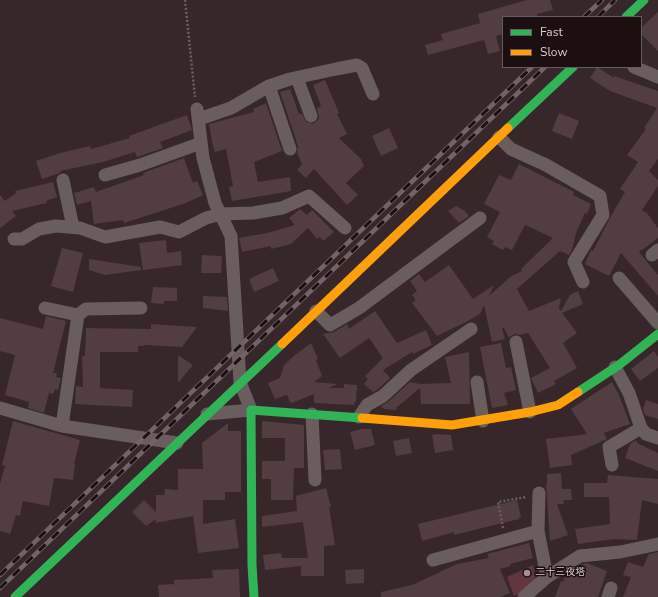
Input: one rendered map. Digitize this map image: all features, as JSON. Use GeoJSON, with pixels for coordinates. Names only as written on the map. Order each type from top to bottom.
{"type":"FeatureCollection","features":[{"type":"Feature","properties":{"kind":"street"},"geometry":{"type":"LineString","coordinates":[[627,16],[644,0]]}},
{"type":"Feature","properties":{"kind":"street"},"geometry":{"type":"LineString","coordinates":[[254,597],[252,557],[251,410],[240,382],[231,236],[215,203],[203,158],[198,114],[231,108],[269,86],[336,68],[357,65],[362,68],[373,94]]}},
{"type":"Feature","properties":{"kind":"street"},"geometry":{"type":"LineString","coordinates":[[11,596],[207,414],[572,68]]}},
{"type":"Feature","properties":{"kind":"street"},"geometry":{"type":"LineString","coordinates":[[636,68],[658,77]]}},
{"type":"Feature","properties":{"kind":"street"},"geometry":{"type":"LineString","coordinates":[[297,78],[311,116]]}},
{"type":"Feature","properties":{"kind":"street"},"geometry":{"type":"LineString","coordinates":[[269,86],[290,149]]}},
{"type":"Feature","properties":{"kind":"street"},"geometry":{"type":"LineString","coordinates":[[499,137],[511,149],[546,166],[600,196],[604,215],[574,262],[583,282]]}},
{"type":"Feature","properties":{"kind":"street"},"geometry":{"type":"LineString","coordinates":[[105,175],[140,165],[201,143]]}},
{"type":"Feature","properties":{"kind":"street"},"geometry":{"type":"LineString","coordinates":[[63,180],[73,227]]}},
{"type":"Feature","properties":{"kind":"street"},"geometry":{"type":"LineString","coordinates":[[14,239],[22,239],[40,229],[56,226],[80,228],[105,237],[160,228],[179,232],[206,218],[221,214],[253,213],[282,208],[309,196],[345,228]]}},
{"type":"Feature","properties":{"kind":"street"},"geometry":{"type":"LineString","coordinates":[[316,311],[330,325],[359,308],[480,218]]}},
{"type":"Feature","properties":{"kind":"street"},"geometry":{"type":"LineString","coordinates":[[619,278],[658,323]]}},
{"type":"Feature","properties":{"kind":"street"},"geometry":{"type":"LineString","coordinates":[[45,308],[78,315]]}},
{"type":"Feature","properties":{"kind":"street"},"geometry":{"type":"LineString","coordinates":[[62,426],[78,315],[86,309],[141,308]]}},
{"type":"Feature","properties":{"kind":"street"},"geometry":{"type":"LineString","coordinates":[[359,417],[367,405],[382,396],[411,370],[471,329]]}},
{"type":"Feature","properties":{"kind":"street"},"geometry":{"type":"LineString","coordinates":[[207,414],[251,410],[452,425],[483,421],[558,405],[615,368],[658,334]]}},
{"type":"Feature","properties":{"kind":"street"},"geometry":{"type":"LineString","coordinates":[[516,342],[530,412]]}},
{"type":"Feature","properties":{"kind":"street"},"geometry":{"type":"LineString","coordinates":[[615,368],[629,393],[641,428],[646,434],[658,438]]}},
{"type":"Feature","properties":{"kind":"street"},"geometry":{"type":"LineString","coordinates":[[477,382],[483,421]]}},
{"type":"Feature","properties":{"kind":"street"},"geometry":{"type":"LineString","coordinates":[[0,408],[62,426],[177,442]]}},
{"type":"Feature","properties":{"kind":"street"},"geometry":{"type":"LineString","coordinates":[[312,414],[315,480]]}},
{"type":"Feature","properties":{"kind":"street"},"geometry":{"type":"LineString","coordinates":[[612,465],[609,447],[641,428]]}},
{"type":"Feature","properties":{"kind":"street"},"geometry":{"type":"LineString","coordinates":[[539,494],[538,531],[547,577]]}},
{"type":"Feature","properties":{"kind":"street"},"geometry":{"type":"LineString","coordinates":[[433,560],[538,531]]}},
{"type":"Feature","properties":{"kind":"street"},"geometry":{"type":"LineString","coordinates":[[524,597],[547,577],[580,556],[620,552],[658,544]]}},
{"type":"Feature","properties":{"kind":"path"},"geometry":{"type":"LineString","coordinates":[[185,0],[198,114]]}},
{"type":"Feature","properties":{"kind":"path"},"geometry":{"type":"LineString","coordinates":[[505,540],[498,501],[539,494]]}},
{"type":"Feature","properties":{"kind":"shaded area"},"geometry":{"type":"Polygon","coordinates":[[[533,565],[536,581],[526,591],[514,596],[507,577],[533,565]]]}},
{"type":"Feature","properties":{"kind":"building"},"geometry":{"type":"Polygon","coordinates":[[[527,0],[550,0],[553,10],[537,14],[537,16],[502,16],[502,34],[496,36],[500,51],[488,54],[484,40],[428,55],[425,45],[443,40],[441,34],[480,23],[478,14],[527,0]]]}},
{"type":"Feature","properties":{"kind":"building"},"geometry":{"type":"Polygon","coordinates":[[[658,12],[658,51],[642,35],[642,27],[658,12]]]}},
{"type":"Feature","properties":{"kind":"building"},"geometry":{"type":"Polygon","coordinates":[[[596,68],[599,68],[614,78],[614,76],[658,91],[658,159],[649,171],[658,180],[658,186],[642,210],[647,213],[658,228],[658,238],[639,252],[658,275],[658,296],[621,253],[609,276],[585,264],[591,250],[593,251],[625,192],[620,189],[638,162],[627,155],[646,129],[644,128],[657,108],[610,91],[590,78],[596,68]]]}},
{"type":"Feature","properties":{"kind":"building"},"geometry":{"type":"Polygon","coordinates":[[[325,80],[339,113],[337,114],[347,134],[339,138],[361,159],[364,166],[346,183],[358,195],[347,205],[314,169],[306,178],[297,170],[302,164],[297,152],[298,146],[280,92],[290,89],[299,114],[302,114],[306,122],[313,124],[319,118],[317,108],[321,106],[313,85],[325,80]]]}},
{"type":"Feature","properties":{"kind":"building"},"geometry":{"type":"Polygon","coordinates":[[[266,103],[282,151],[254,162],[258,182],[290,177],[291,191],[232,201],[229,187],[233,186],[226,149],[215,152],[209,124],[254,112],[253,109],[266,103]]]}},
{"type":"Feature","properties":{"kind":"building"},"geometry":{"type":"Polygon","coordinates":[[[559,113],[579,121],[572,139],[552,131],[559,113]]]}},
{"type":"Feature","properties":{"kind":"building"},"geometry":{"type":"Polygon","coordinates":[[[187,115],[192,130],[160,142],[163,148],[137,157],[135,152],[103,162],[60,171],[61,172],[57,174],[42,179],[36,161],[60,153],[90,146],[91,149],[130,138],[129,136],[187,115]]]}},
{"type":"Feature","properties":{"kind":"building"},"geometry":{"type":"Polygon","coordinates":[[[389,128],[398,148],[381,156],[372,136],[389,128]]]}},
{"type":"Feature","properties":{"kind":"building"},"geometry":{"type":"Polygon","coordinates":[[[184,158],[193,183],[197,181],[203,195],[186,203],[124,223],[123,220],[94,224],[91,201],[77,205],[74,193],[94,187],[96,192],[144,175],[143,173],[184,158]]]}},
{"type":"Feature","properties":{"kind":"building"},"geometry":{"type":"Polygon","coordinates":[[[519,164],[574,192],[573,195],[591,204],[576,233],[572,250],[569,255],[560,251],[517,289],[529,311],[561,298],[559,308],[561,311],[570,295],[578,291],[583,304],[562,313],[577,333],[563,343],[577,368],[554,381],[556,384],[538,393],[531,378],[550,368],[528,333],[520,335],[514,334],[509,338],[504,328],[502,328],[505,339],[492,342],[484,305],[480,314],[437,336],[412,303],[416,300],[412,295],[417,291],[410,281],[419,274],[425,282],[449,265],[473,299],[494,285],[489,296],[510,277],[522,271],[521,269],[553,238],[525,225],[512,250],[505,247],[503,250],[492,244],[494,241],[487,237],[500,212],[484,204],[499,175],[511,180],[519,164]]]}},
{"type":"Feature","properties":{"kind":"building"},"geometry":{"type":"Polygon","coordinates":[[[53,182],[57,197],[46,201],[47,203],[12,211],[16,216],[0,228],[0,195],[5,201],[16,193],[15,191],[53,182]]]}},
{"type":"Feature","properties":{"kind":"building"},"geometry":{"type":"Polygon","coordinates":[[[456,206],[465,211],[469,216],[459,223],[448,211],[456,206]]]}},
{"type":"Feature","properties":{"kind":"building"},"geometry":{"type":"Polygon","coordinates":[[[300,209],[307,215],[312,210],[334,232],[323,241],[320,237],[317,239],[308,228],[291,244],[271,249],[271,246],[242,252],[239,238],[267,233],[295,225],[289,218],[300,209]]]}},
{"type":"Feature","properties":{"kind":"building"},"geometry":{"type":"Polygon","coordinates":[[[166,240],[167,253],[181,251],[182,265],[143,270],[139,243],[166,240]]]}},
{"type":"Feature","properties":{"kind":"building"},"geometry":{"type":"Polygon","coordinates":[[[62,248],[83,253],[73,292],[51,286],[62,248]]]}},
{"type":"Feature","properties":{"kind":"building"},"geometry":{"type":"Polygon","coordinates":[[[202,255],[222,256],[221,273],[201,273],[202,255]]]}},
{"type":"Feature","properties":{"kind":"building"},"geometry":{"type":"Polygon","coordinates":[[[89,259],[141,267],[141,270],[105,275],[89,270],[89,259]]]}},
{"type":"Feature","properties":{"kind":"building"},"geometry":{"type":"Polygon","coordinates":[[[273,268],[279,281],[254,292],[249,279],[273,268]]]}},
{"type":"Feature","properties":{"kind":"building"},"geometry":{"type":"Polygon","coordinates":[[[153,287],[177,288],[177,301],[164,301],[164,304],[151,303],[153,287]]]}},
{"type":"Feature","properties":{"kind":"building"},"geometry":{"type":"Polygon","coordinates":[[[203,296],[227,297],[228,311],[203,308],[203,296]]]}},
{"type":"Feature","properties":{"kind":"building"},"geometry":{"type":"Polygon","coordinates":[[[375,311],[397,343],[426,330],[432,345],[413,354],[412,352],[383,370],[390,378],[373,392],[364,384],[368,379],[365,376],[383,358],[369,338],[340,358],[323,334],[334,332],[347,324],[349,329],[375,311]]]}},
{"type":"Feature","properties":{"kind":"building"},"geometry":{"type":"Polygon","coordinates":[[[46,316],[66,321],[53,373],[57,373],[56,377],[61,378],[58,390],[55,389],[53,394],[49,393],[44,413],[28,408],[29,402],[5,395],[15,355],[0,351],[0,318],[43,329],[46,316]]]}},
{"type":"Feature","properties":{"kind":"building"},"geometry":{"type":"Polygon","coordinates":[[[151,324],[197,327],[182,347],[144,345],[138,346],[138,352],[100,352],[100,388],[133,390],[132,407],[75,404],[76,386],[83,387],[82,356],[85,356],[86,328],[151,329],[151,324]]]}},
{"type":"Feature","properties":{"kind":"building"},"geometry":{"type":"Polygon","coordinates":[[[311,343],[318,359],[316,360],[322,376],[314,382],[338,384],[329,388],[344,388],[344,384],[357,385],[356,402],[354,402],[354,405],[314,403],[314,394],[292,403],[287,395],[275,399],[268,383],[280,378],[284,365],[311,343]]]}},
{"type":"Feature","properties":{"kind":"building"},"geometry":{"type":"Polygon","coordinates":[[[501,343],[506,368],[511,367],[516,390],[504,393],[508,405],[492,408],[480,347],[501,343]]]}},
{"type":"Feature","properties":{"kind":"building"},"geometry":{"type":"Polygon","coordinates":[[[654,351],[658,357],[658,368],[640,381],[631,369],[654,351]]]}},
{"type":"Feature","properties":{"kind":"building"},"geometry":{"type":"Polygon","coordinates":[[[469,352],[470,404],[421,404],[420,388],[396,408],[396,410],[384,409],[381,406],[388,402],[410,382],[420,384],[451,383],[445,357],[469,352]]]}},
{"type":"Feature","properties":{"kind":"building"},"geometry":{"type":"Polygon","coordinates":[[[178,355],[193,365],[178,383],[178,355]]]}},
{"type":"Feature","properties":{"kind":"building"},"geometry":{"type":"Polygon","coordinates":[[[612,382],[619,395],[630,424],[604,433],[607,439],[571,455],[572,465],[550,468],[546,439],[587,434],[571,409],[612,382]]]}},
{"type":"Feature","properties":{"kind":"building"},"geometry":{"type":"Polygon","coordinates":[[[646,400],[658,404],[658,419],[645,415],[643,409],[646,400]]]}},
{"type":"Feature","properties":{"kind":"building"},"geometry":{"type":"Polygon","coordinates":[[[13,421],[80,440],[74,464],[73,480],[54,478],[49,506],[23,501],[20,516],[16,515],[10,534],[0,531],[0,484],[5,466],[2,465],[13,421]]]}},
{"type":"Feature","properties":{"kind":"building"},"geometry":{"type":"Polygon","coordinates":[[[262,421],[304,425],[304,468],[294,468],[293,500],[271,500],[271,479],[262,479],[262,461],[285,461],[285,438],[262,438],[262,421]]]}},
{"type":"Feature","properties":{"kind":"building"},"geometry":{"type":"Polygon","coordinates":[[[228,423],[228,431],[241,431],[241,492],[225,492],[225,500],[203,500],[203,524],[235,519],[239,548],[198,553],[193,516],[155,523],[156,519],[146,526],[132,512],[144,500],[156,512],[156,495],[164,495],[165,489],[178,490],[178,469],[203,469],[202,443],[228,423]]]}},
{"type":"Feature","properties":{"kind":"building"},"geometry":{"type":"Polygon","coordinates":[[[361,429],[371,429],[375,445],[355,450],[350,432],[361,429]]]}},
{"type":"Feature","properties":{"kind":"building"},"geometry":{"type":"Polygon","coordinates":[[[432,435],[451,435],[453,450],[435,453],[432,435]]]}},
{"type":"Feature","properties":{"kind":"building"},"geometry":{"type":"Polygon","coordinates":[[[409,438],[412,453],[396,456],[393,441],[409,438]]]}},
{"type":"Feature","properties":{"kind":"building"},"geometry":{"type":"Polygon","coordinates":[[[636,440],[637,443],[658,453],[658,471],[625,458],[630,444],[636,440]]]}},
{"type":"Feature","properties":{"kind":"building"},"geometry":{"type":"Polygon","coordinates":[[[340,449],[342,469],[325,470],[323,450],[340,449]]]}},
{"type":"Feature","properties":{"kind":"building"},"geometry":{"type":"Polygon","coordinates":[[[561,473],[562,489],[571,489],[572,500],[563,500],[564,504],[557,504],[568,535],[550,541],[546,483],[547,474],[561,473]]]}},
{"type":"Feature","properties":{"kind":"building"},"geometry":{"type":"Polygon","coordinates":[[[608,475],[658,479],[658,504],[642,500],[637,540],[614,539],[578,544],[575,529],[610,524],[609,497],[584,497],[584,483],[607,483],[608,475]]]}},
{"type":"Feature","properties":{"kind":"building"},"geometry":{"type":"Polygon","coordinates":[[[326,488],[331,507],[329,507],[335,545],[324,546],[324,576],[301,576],[301,566],[265,570],[263,555],[281,553],[282,558],[308,558],[303,522],[262,527],[262,516],[297,511],[296,496],[326,488]]]}},
{"type":"Feature","properties":{"kind":"building"},"geometry":{"type":"Polygon","coordinates":[[[517,500],[521,517],[519,517],[519,519],[454,535],[454,532],[422,541],[418,524],[517,500]]]}},
{"type":"Feature","properties":{"kind":"building"},"geometry":{"type":"Polygon","coordinates":[[[529,543],[533,558],[510,564],[511,566],[500,569],[510,593],[500,597],[381,597],[381,592],[412,585],[457,564],[489,558],[487,554],[529,543]]]}},
{"type":"Feature","properties":{"kind":"building"},"geometry":{"type":"Polygon","coordinates":[[[658,552],[658,597],[623,597],[631,577],[623,575],[628,562],[643,567],[649,554],[658,552]]]}},
{"type":"Feature","properties":{"kind":"building"},"geometry":{"type":"Polygon","coordinates":[[[587,563],[607,571],[598,597],[555,597],[561,581],[563,582],[566,574],[577,577],[582,564],[587,563]]]}},
{"type":"Feature","properties":{"kind":"building"},"geometry":{"type":"Polygon","coordinates":[[[239,569],[240,597],[159,597],[158,585],[174,584],[174,580],[213,578],[212,570],[239,569]]]}},
{"type":"Feature","properties":{"kind":"building"},"geometry":{"type":"Polygon","coordinates":[[[364,569],[364,583],[346,584],[345,570],[364,569]]]}},
{"type":"Feature","properties":{"kind":"railway"},"geometry":{"type":"LineString","coordinates":[[585,16],[602,0]]}},
{"type":"Feature","properties":{"kind":"railway"},"geometry":{"type":"LineString","coordinates":[[599,16],[615,0]]}},
{"type":"Feature","properties":{"kind":"railway"},"geometry":{"type":"LineString","coordinates":[[0,575],[531,68]]}},
{"type":"Feature","properties":{"kind":"railway"},"geometry":{"type":"LineString","coordinates":[[0,588],[544,68]]}},
{"type":"Feature","properties":{"kind":"traffic: fast"},"geometry":{"type":"LineString","coordinates":[[627,16],[644,0]]}},
{"type":"Feature","properties":{"kind":"traffic: fast"},"geometry":{"type":"LineString","coordinates":[[508,128],[572,68]]}},
{"type":"Feature","properties":{"kind":"traffic: fast"},"geometry":{"type":"LineString","coordinates":[[578,392],[619,365],[658,334]]}},
{"type":"Feature","properties":{"kind":"traffic: fast"},"geometry":{"type":"LineString","coordinates":[[15,597],[282,344]]}},
{"type":"Feature","properties":{"kind":"traffic: fast"},"geometry":{"type":"LineString","coordinates":[[254,597],[252,565],[251,410],[362,418]]}},
{"type":"Feature","properties":{"kind":"traffic: slow"},"geometry":{"type":"LineString","coordinates":[[282,344],[508,128]]}},
{"type":"Feature","properties":{"kind":"traffic: slow"},"geometry":{"type":"LineString","coordinates":[[362,418],[452,425],[530,412],[558,405],[578,392]]}},
{"type":"Feature","properties":{"kind":"place","name":"二十三夜塔"},"geometry":{"type":"Point","coordinates":[527,573]}}]}
